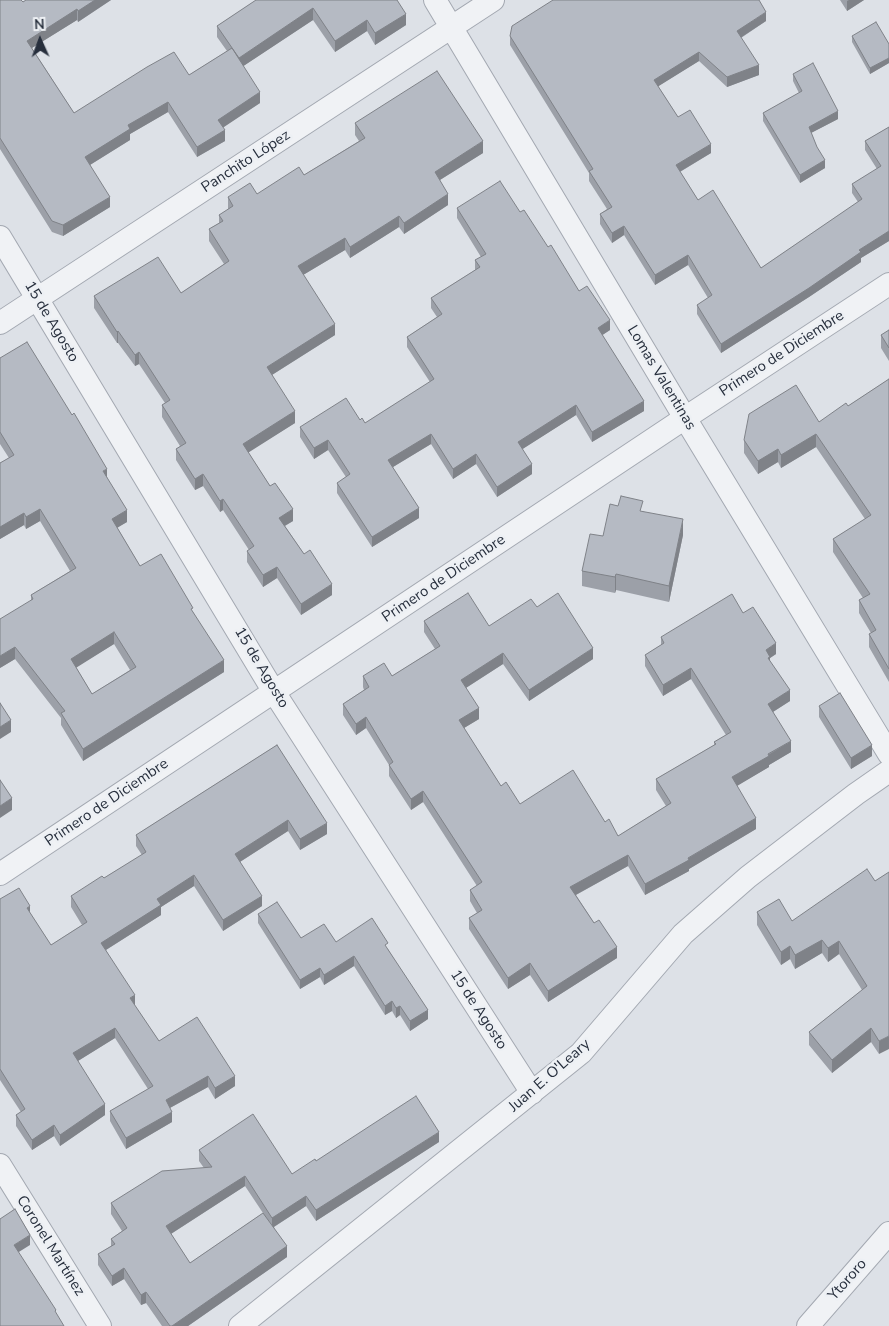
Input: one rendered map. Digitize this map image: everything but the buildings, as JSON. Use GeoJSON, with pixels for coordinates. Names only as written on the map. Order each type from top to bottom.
{"type":"FeatureCollection","features":[{"type":"Feature","properties":{"kind":"street","name":"Lomas Valentinas"},"geometry":{"type":"LineString","coordinates":[[435,0],[889,754]]}},
{"type":"Feature","properties":{"kind":"street","name":"Panchito López"},"geometry":{"type":"LineString","coordinates":[[0,324],[493,0]]}},
{"type":"Feature","properties":{"kind":"street","name":"15 de Agosto"},"geometry":{"type":"LineString","coordinates":[[0,237],[274,692],[532,1093]]}},
{"type":"Feature","properties":{"kind":"street","name":"Primero de Diciembre"},"geometry":{"type":"LineString","coordinates":[[0,874],[889,284]]}},
{"type":"Feature","properties":{"kind":"street","name":"Juan E. O'Leary"},"geometry":{"type":"LineString","coordinates":[[240,1326],[581,1054],[683,934],[748,877],[889,771]]}},
{"type":"Feature","properties":{"kind":"street","name":"Coronel Martínez"},"geometry":{"type":"LineString","coordinates":[[0,1165],[100,1326]]}},
{"type":"Feature","properties":{"kind":"street","name":"Ytororo"},"geometry":{"type":"LineString","coordinates":[[808,1326],[889,1233]]}}]}
